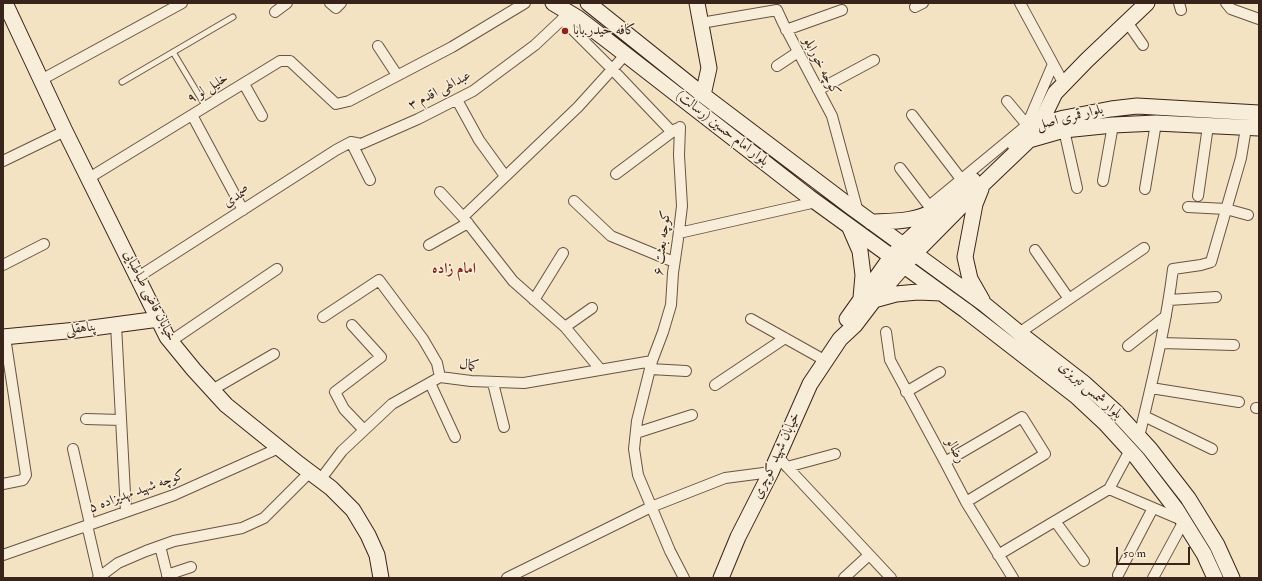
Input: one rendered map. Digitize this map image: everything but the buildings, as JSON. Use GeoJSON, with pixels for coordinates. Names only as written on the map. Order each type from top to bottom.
{"type":"FeatureCollection","features":[{"type":"Feature","properties":{"kind":"main road","name":"خیابان قاضی طباطبایی"},"geometry":{"type":"LineString","coordinates":[[5,3],[65,131],[167,336],[194,370],[226,405],[331,488],[353,510],[368,535],[376,556],[381,578]]}},
{"type":"Feature","properties":{"kind":"main road","name":"بلوار امام حسین (رسالت)"},"geometry":{"type":"LineString","coordinates":[[553,3],[565,16],[626,54],[816,202],[891,257]]}},
{"type":"Feature","properties":{"kind":"main road","name":"بلوار امام حسین (رسالت)"},"geometry":{"type":"LineString","coordinates":[[588,3],[703,95],[909,249]]}},
{"type":"Feature","properties":{"kind":"main road"},"geometry":{"type":"LineString","coordinates":[[697,3],[709,68],[703,95]]}},
{"type":"Feature","properties":{"kind":"main road"},"geometry":{"type":"LineString","coordinates":[[1033,125],[1064,84],[1147,3]]}},
{"type":"Feature","properties":{"kind":"main road","name":"بلوار قمری اصل"},"geometry":{"type":"LineString","coordinates":[[909,249],[948,203],[1033,125],[1111,109],[1137,106],[1259,113]]}},
{"type":"Feature","properties":{"kind":"main road","name":"بلوار قمری اصل"},"geometry":{"type":"LineString","coordinates":[[909,249],[984,183],[1029,140],[1064,130],[1113,125],[1156,123],[1252,128]]}},
{"type":"Feature","properties":{"kind":"main road"},"geometry":{"type":"LineString","coordinates":[[984,183],[975,204],[965,257],[970,280],[984,304]]}},
{"type":"Feature","properties":{"kind":"main road"},"geometry":{"type":"LineString","coordinates":[[871,222],[898,221],[925,216],[948,203]]}},
{"type":"Feature","properties":{"kind":"main road"},"geometry":{"type":"LineString","coordinates":[[850,228],[860,251],[867,300],[911,292],[941,294]]}},
{"type":"Feature","properties":{"kind":"main road","name":"خیابان شهید کوچری"},"geometry":{"type":"LineString","coordinates":[[721,578],[738,537],[770,472],[782,461],[810,384],[840,339],[855,325],[891,257],[909,249]]}},
{"type":"Feature","properties":{"kind":"main road","name":"خیابان شهید کوچری"},"geometry":{"type":"LineString","coordinates":[[867,300],[904,266],[909,249]]}},
{"type":"Feature","properties":{"kind":"main road","name":"بلوار شمس تبریزی"},"geometry":{"type":"LineString","coordinates":[[909,249],[984,304],[1085,384],[1116,412],[1150,449],[1188,498],[1217,545],[1232,578]]}},
{"type":"Feature","properties":{"kind":"main road","name":"بلوار شمس تبریزی"},"geometry":{"type":"LineString","coordinates":[[891,257],[1002,338],[1076,396],[1105,423],[1137,458],[1184,521],[1204,554],[1214,578]]}},
{"type":"Feature","properties":{"kind":"main road","name":"پناهقلی"},"geometry":{"type":"LineString","coordinates":[[4,337],[77,330],[159,319]]}},
{"type":"Feature","properties":{"kind":"street"},"geometry":{"type":"LineString","coordinates":[[41,80],[182,3]]}},
{"type":"Feature","properties":{"kind":"street"},"geometry":{"type":"LineString","coordinates":[[275,12],[287,3]]}},
{"type":"Feature","properties":{"kind":"street"},"geometry":{"type":"LineString","coordinates":[[330,3],[336,8],[341,3]]}},
{"type":"Feature","properties":{"kind":"street"},"geometry":{"type":"LineString","coordinates":[[378,46],[397,76],[452,47],[525,3]]}},
{"type":"Feature","properties":{"kind":"street"},"geometry":{"type":"LineString","coordinates":[[1020,3],[1064,84]]}},
{"type":"Feature","properties":{"kind":"street"},"geometry":{"type":"LineString","coordinates":[[1226,3],[1231,9],[1259,19]]}},
{"type":"Feature","properties":{"kind":"street","name":"کوچه خورابلو"},"geometry":{"type":"LineString","coordinates":[[701,23],[776,6],[786,30],[832,116],[858,212]]}},
{"type":"Feature","properties":{"kind":"street"},"geometry":{"type":"LineString","coordinates":[[786,30],[842,10]]}},
{"type":"Feature","properties":{"kind":"street"},"geometry":{"type":"LineString","coordinates":[[565,16],[612,69],[676,129],[616,174]]}},
{"type":"Feature","properties":{"kind":"street","name":"عبدالهی اقدم ۳"},"geometry":{"type":"LineString","coordinates":[[351,142],[361,144],[418,119],[473,91],[535,44],[565,16]]}},
{"type":"Feature","properties":{"kind":"street"},"geometry":{"type":"LineString","coordinates":[[1127,22],[1143,46]]}},
{"type":"Feature","properties":{"kind":"street"},"geometry":{"type":"LineString","coordinates":[[777,66],[798,52]]}},
{"type":"Feature","properties":{"kind":"street"},"geometry":{"type":"LineString","coordinates":[[429,245],[465,220],[505,176],[578,107],[626,54]]}},
{"type":"Feature","properties":{"kind":"street"},"geometry":{"type":"LineString","coordinates":[[818,90],[874,60]]}},
{"type":"Feature","properties":{"kind":"street","name":"خلیل لو ۹"},"geometry":{"type":"LineString","coordinates":[[89,178],[280,61],[290,61],[336,104],[349,101],[397,76]]}},
{"type":"Feature","properties":{"kind":"street"},"geometry":{"type":"LineString","coordinates":[[900,168],[929,206],[961,179],[1033,125],[1053,64]]}},
{"type":"Feature","properties":{"kind":"street"},"geometry":{"type":"LineString","coordinates":[[244,84],[262,116]]}},
{"type":"Feature","properties":{"kind":"street"},"geometry":{"type":"LineString","coordinates":[[456,100],[479,140],[505,176]]}},
{"type":"Feature","properties":{"kind":"street"},"geometry":{"type":"LineString","coordinates":[[1007,101],[1033,125]]}},
{"type":"Feature","properties":{"kind":"street"},"geometry":{"type":"LineString","coordinates":[[192,115],[243,210]]}},
{"type":"Feature","properties":{"kind":"street"},"geometry":{"type":"LineString","coordinates":[[912,115],[961,179]]}},
{"type":"Feature","properties":{"kind":"street"},"geometry":{"type":"LineString","coordinates":[[1145,189],[1156,123]]}},
{"type":"Feature","properties":{"kind":"street"},"geometry":{"type":"LineString","coordinates":[[1103,181],[1113,125]]}},
{"type":"Feature","properties":{"kind":"street"},"geometry":{"type":"LineString","coordinates":[[1198,196],[1208,126]]}},
{"type":"Feature","properties":{"kind":"street"},"geometry":{"type":"LineString","coordinates":[[1140,438],[1161,343],[1173,269],[1211,262],[1241,158],[1252,128]]}},
{"type":"Feature","properties":{"kind":"street","name":"کوچه بعثت ۶"},"geometry":{"type":"LineString","coordinates":[[676,129],[682,206],[674,262],[671,305],[651,365],[638,421],[634,449],[638,475],[670,551],[684,578]]}},
{"type":"Feature","properties":{"kind":"street"},"geometry":{"type":"LineString","coordinates":[[1064,130],[1077,188]]}},
{"type":"Feature","properties":{"kind":"street"},"geometry":{"type":"LineString","coordinates":[[3,161],[65,131]]}},
{"type":"Feature","properties":{"kind":"street"},"geometry":{"type":"LineString","coordinates":[[351,142],[370,180]]}},
{"type":"Feature","properties":{"kind":"street","name":"صمدی"},"geometry":{"type":"LineString","coordinates":[[138,277],[336,150],[351,142]]}},
{"type":"Feature","properties":{"kind":"street"},"geometry":{"type":"LineString","coordinates":[[440,192],[465,220],[512,281],[565,327],[600,369]]}},
{"type":"Feature","properties":{"kind":"street"},"geometry":{"type":"LineString","coordinates":[[574,201],[611,236],[674,262]]}},
{"type":"Feature","properties":{"kind":"street"},"geometry":{"type":"LineString","coordinates":[[679,233],[816,202]]}},
{"type":"Feature","properties":{"kind":"street"},"geometry":{"type":"LineString","coordinates":[[1188,207],[1226,210],[1248,215]]}},
{"type":"Feature","properties":{"kind":"street"},"geometry":{"type":"LineString","coordinates":[[3,265],[44,244]]}},
{"type":"Feature","properties":{"kind":"street"},"geometry":{"type":"LineString","coordinates":[[1020,333],[1144,248]]}},
{"type":"Feature","properties":{"kind":"street"},"geometry":{"type":"LineString","coordinates":[[1035,250],[1069,299]]}},
{"type":"Feature","properties":{"kind":"street"},"geometry":{"type":"LineString","coordinates":[[534,300],[563,253]]}},
{"type":"Feature","properties":{"kind":"street"},"geometry":{"type":"LineString","coordinates":[[171,341],[277,270]]}},
{"type":"Feature","properties":{"kind":"street"},"geometry":{"type":"LineString","coordinates":[[323,316],[379,280],[422,339],[437,363],[440,377]]}},
{"type":"Feature","properties":{"kind":"street"},"geometry":{"type":"LineString","coordinates":[[1169,300],[1216,298]]}},
{"type":"Feature","properties":{"kind":"street"},"geometry":{"type":"LineString","coordinates":[[565,327],[592,308]]}},
{"type":"Feature","properties":{"kind":"street"},"geometry":{"type":"LineString","coordinates":[[1128,346],[1166,316]]}},
{"type":"Feature","properties":{"kind":"street"},"geometry":{"type":"LineString","coordinates":[[751,319],[826,361]]}},
{"type":"Feature","properties":{"kind":"street"},"geometry":{"type":"LineString","coordinates":[[116,325],[126,512]]}},
{"type":"Feature","properties":{"kind":"street"},"geometry":{"type":"LineString","coordinates":[[352,325],[381,357],[335,392],[344,409],[364,430]]}},
{"type":"Feature","properties":{"kind":"street","name":"رضالو"},"geometry":{"type":"LineString","coordinates":[[886,332],[890,360],[906,392],[966,502],[1013,578]]}},
{"type":"Feature","properties":{"kind":"street"},"geometry":{"type":"LineString","coordinates":[[3,484],[24,480],[26,475],[4,337]]}},
{"type":"Feature","properties":{"kind":"street"},"geometry":{"type":"LineString","coordinates":[[715,385],[785,338]]}},
{"type":"Feature","properties":{"kind":"street"},"geometry":{"type":"LineString","coordinates":[[1161,343],[1234,345]]}},
{"type":"Feature","properties":{"kind":"street"},"geometry":{"type":"LineString","coordinates":[[212,390],[274,354]]}},
{"type":"Feature","properties":{"kind":"street","name":"کمال"},"geometry":{"type":"LineString","coordinates":[[98,578],[118,563],[160,546],[174,541],[242,528],[264,518],[315,476],[392,404],[440,377],[493,383],[524,384],[600,369],[651,365],[686,371]]}},
{"type":"Feature","properties":{"kind":"street"},"geometry":{"type":"LineString","coordinates":[[906,392],[940,372]]}},
{"type":"Feature","properties":{"kind":"street"},"geometry":{"type":"LineString","coordinates":[[430,383],[455,437]]}},
{"type":"Feature","properties":{"kind":"street"},"geometry":{"type":"LineString","coordinates":[[493,383],[504,427]]}},
{"type":"Feature","properties":{"kind":"street"},"geometry":{"type":"LineString","coordinates":[[1151,388],[1239,402]]}},
{"type":"Feature","properties":{"kind":"street"},"geometry":{"type":"LineString","coordinates":[[636,433],[692,415]]}},
{"type":"Feature","properties":{"kind":"street"},"geometry":{"type":"LineString","coordinates":[[1144,416],[1212,449]]}},
{"type":"Feature","properties":{"kind":"street"},"geometry":{"type":"LineString","coordinates":[[945,462],[1022,417],[1045,454],[966,502]]}},
{"type":"Feature","properties":{"kind":"street"},"geometry":{"type":"LineString","coordinates":[[86,419],[121,420]]}},
{"type":"Feature","properties":{"kind":"street","name":"کوچه شهید مهدیزاده ۵"},"geometry":{"type":"LineString","coordinates":[[3,555],[174,495],[279,448]]}},
{"type":"Feature","properties":{"kind":"street"},"geometry":{"type":"LineString","coordinates":[[73,449],[89,525],[98,578]]}},
{"type":"Feature","properties":{"kind":"street"},"geometry":{"type":"LineString","coordinates":[[998,555],[1109,489],[1130,450]]}},
{"type":"Feature","properties":{"kind":"street"},"geometry":{"type":"LineString","coordinates":[[782,461],[835,454]]}},
{"type":"Feature","properties":{"kind":"street"},"geometry":{"type":"LineString","coordinates":[[782,461],[891,578]]}},
{"type":"Feature","properties":{"kind":"street"},"geometry":{"type":"LineString","coordinates":[[508,578],[651,507],[725,478],[770,472]]}},
{"type":"Feature","properties":{"kind":"street"},"geometry":{"type":"LineString","coordinates":[[1109,489],[1184,521],[1153,578]]}},
{"type":"Feature","properties":{"kind":"street"},"geometry":{"type":"LineString","coordinates":[[1118,575],[1153,508]]}},
{"type":"Feature","properties":{"kind":"street"},"geometry":{"type":"LineString","coordinates":[[1055,521],[1084,561]]}},
{"type":"Feature","properties":{"kind":"street"},"geometry":{"type":"LineString","coordinates":[[160,546],[168,576],[190,567]]}},
{"type":"Feature","properties":{"kind":"street"},"geometry":{"type":"LineString","coordinates":[[844,578],[869,555]]}},
{"type":"Feature","properties":{"kind":"lane"},"geometry":{"type":"LineString","coordinates":[[122,82],[233,17]]}},
{"type":"Feature","properties":{"kind":"lane"},"geometry":{"type":"LineString","coordinates":[[172,52],[206,107]]}},
{"type":"Feature","properties":{"kind":"place","name":"کافه حیدر بابا"},"geometry":{"type":"Point","coordinates":[565,31]}},
{"type":"Feature","properties":{"kind":"district","name":"امام زاده"},"geometry":{"type":"Point","coordinates":[454,270]}}]}
